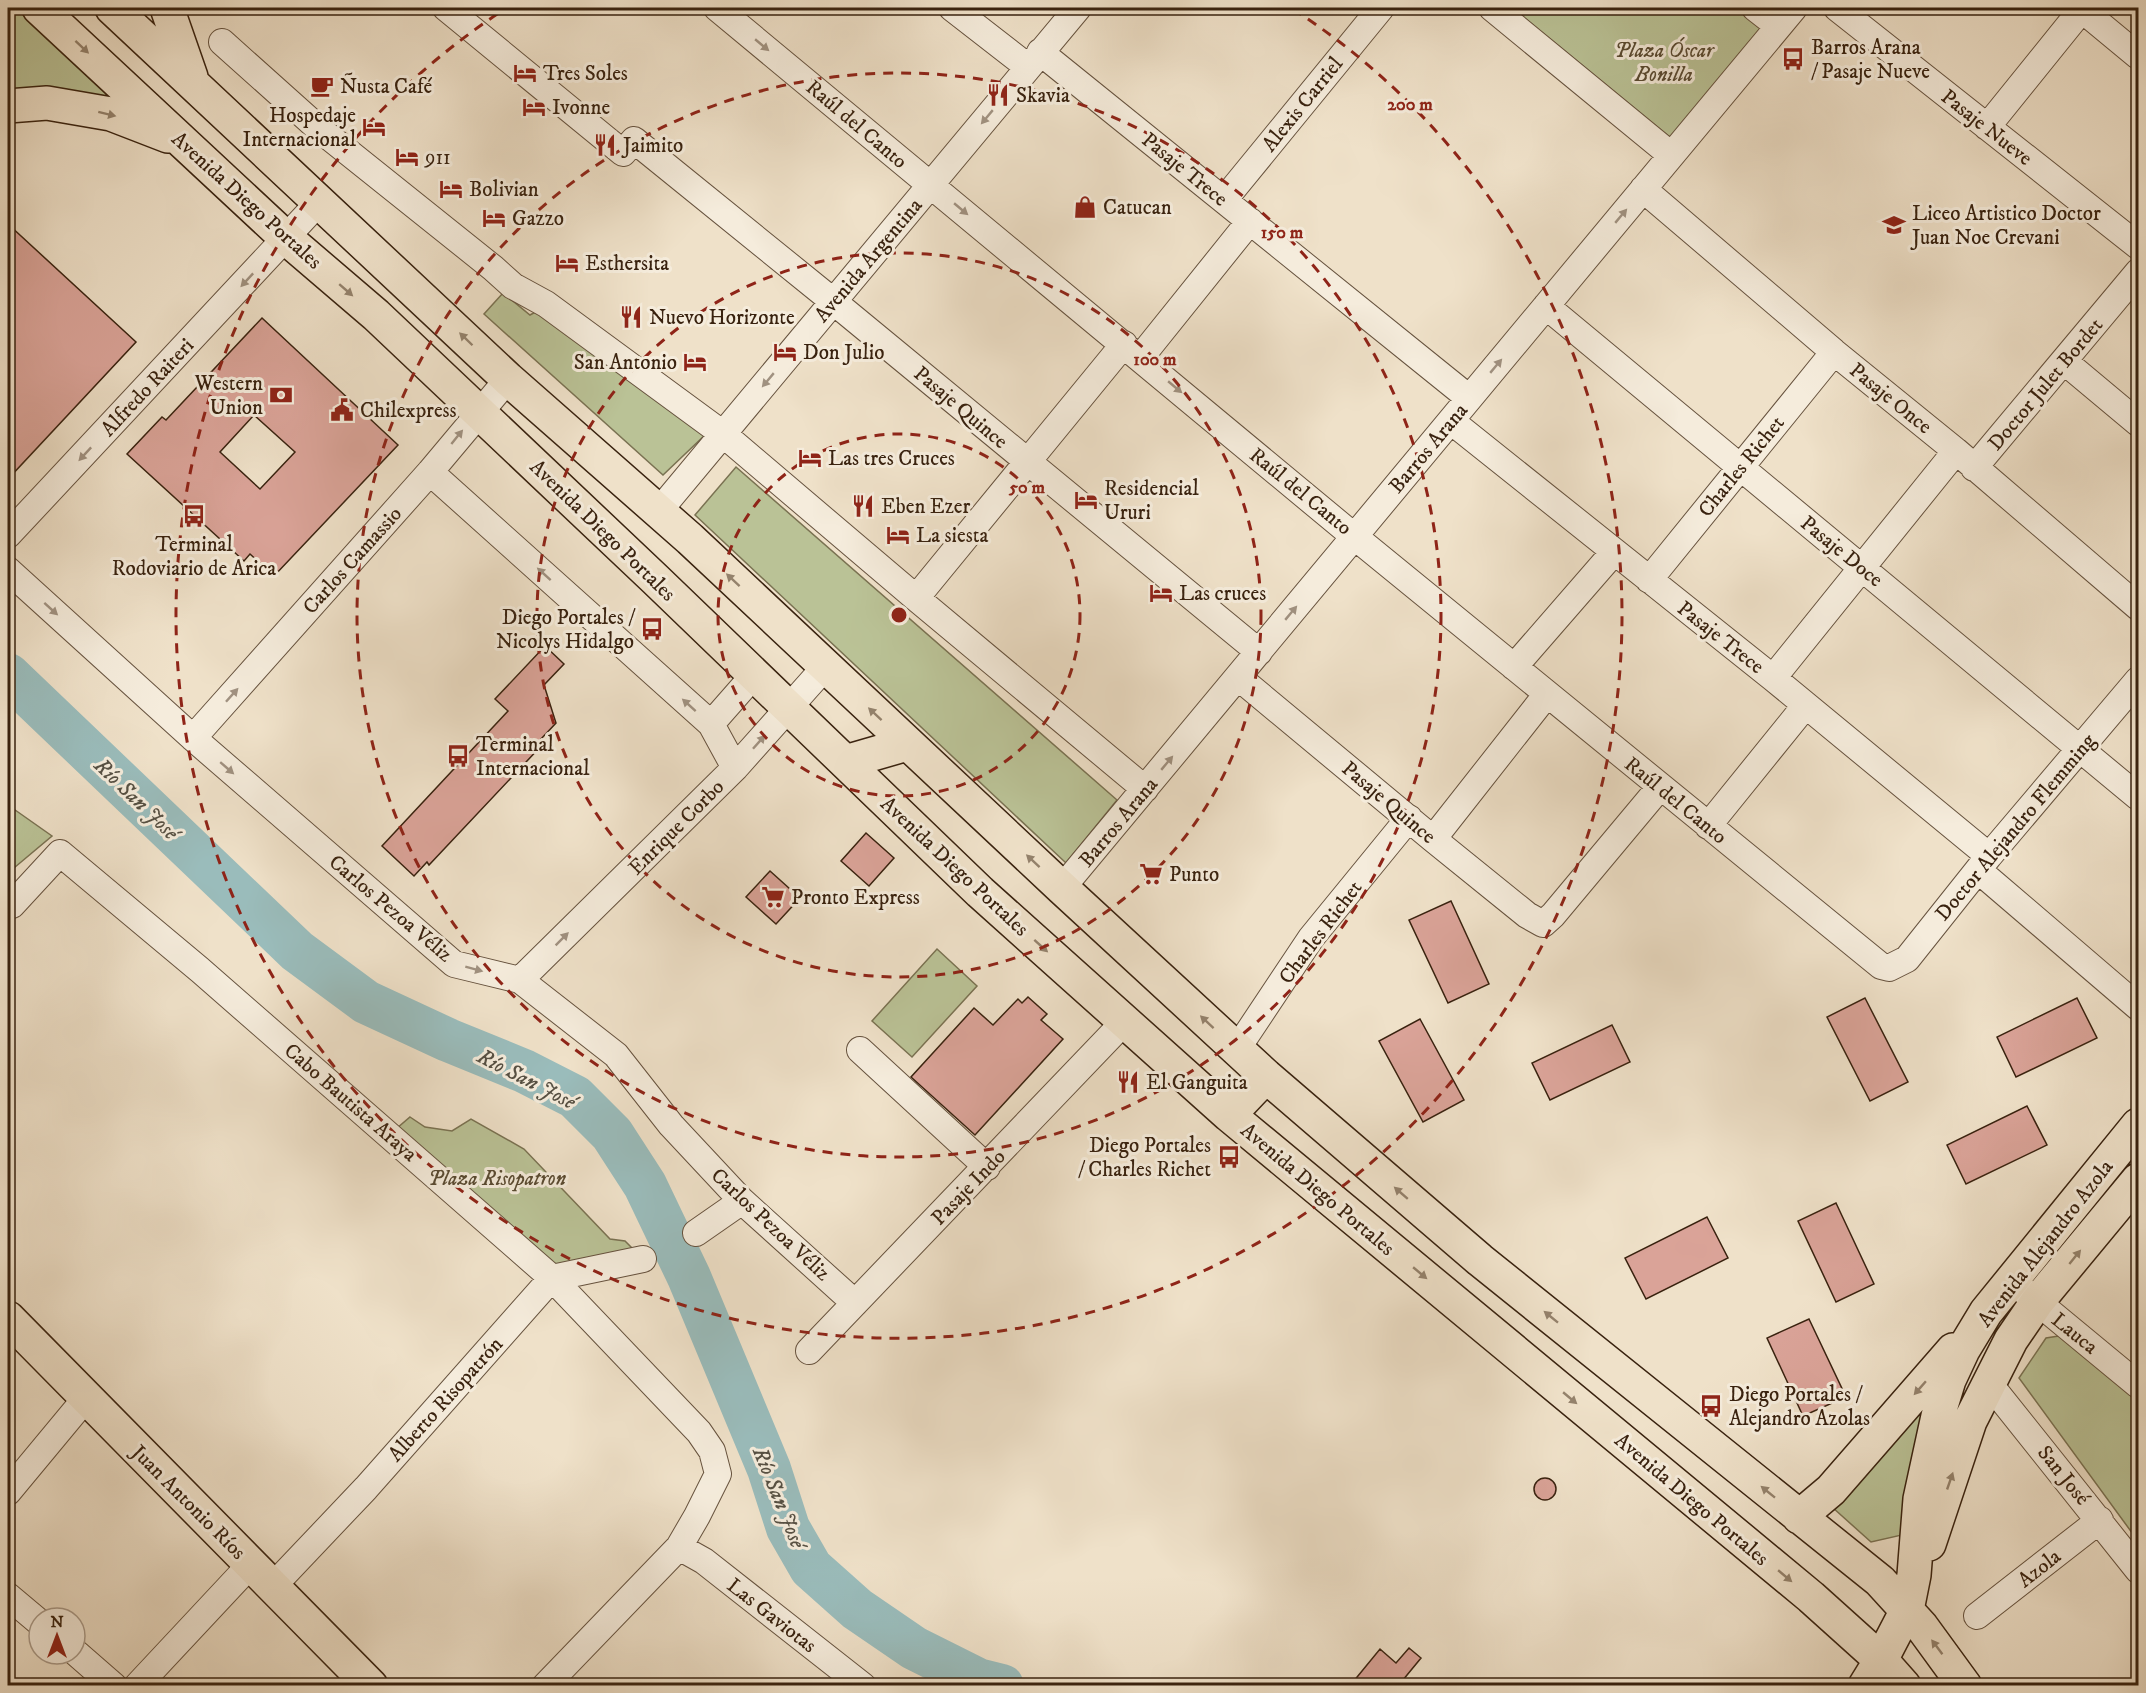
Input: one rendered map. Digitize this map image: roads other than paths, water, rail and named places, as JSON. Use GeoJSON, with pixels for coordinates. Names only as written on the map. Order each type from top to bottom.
{"type":"FeatureCollection","features":[{"type":"Feature","properties":{"kind":"main road","name":"Avenida Diego Portales"},"geometry":{"type":"LineString","coordinates":[[39,8],[286,237],[376,315],[980,892],[1229,1115],[1811,1597],[1873,1673],[1904,1686]]}},
{"type":"Feature","properties":{"kind":"main road"},"geometry":{"type":"LineString","coordinates":[[112,8],[508,379],[690,539],[825,668],[1266,1076],[1480,1260],[1880,1581],[1922,1627],[1965,1686]]}},
{"type":"Feature","properties":{"kind":"main road"},"geometry":{"type":"LineString","coordinates":[[167,8],[194,85]]}},
{"type":"Feature","properties":{"kind":"main road"},"geometry":{"type":"LineString","coordinates":[[8,106],[47,103],[111,114],[183,141]]}},
{"type":"Feature","properties":{"kind":"main road"},"geometry":{"type":"LineString","coordinates":[[845,762],[908,744]]}},
{"type":"Feature","properties":{"kind":"main road"},"geometry":{"type":"LineString","coordinates":[[1229,1115],[1266,1076]]}},
{"type":"Feature","properties":{"kind":"main road","name":"Avenida Alejandro Azola"},"geometry":{"type":"LineString","coordinates":[[1873,1673],[1907,1610],[1914,1575],[1920,1499],[1938,1416],[1949,1380],[1963,1350],[1986,1312],[2139,1125]]}},
{"type":"Feature","properties":{"kind":"main road","name":"Avenida Alejandro Azola"},"geometry":{"type":"LineString","coordinates":[[1914,1575],[1929,1546],[1970,1421],[2011,1340],[2037,1302],[2139,1180]]}},
{"type":"Feature","properties":{"kind":"main road"},"geometry":{"type":"LineString","coordinates":[[1799,1517],[1831,1490],[1986,1312]]}},
{"type":"Feature","properties":{"kind":"main road","name":"Juan Antonio Ríos"},"geometry":{"type":"LineString","coordinates":[[8,1318],[371,1686]]}},
{"type":"Feature","properties":{"kind":"street","name":"Pasaje Quince"},"geometry":{"type":"LineString","coordinates":[[446,8],[834,302],[1258,652]]}},
{"type":"Feature","properties":{"kind":"street","name":"Raúl del Canto"},"geometry":{"type":"LineString","coordinates":[[717,8],[1546,694],[1874,962],[1889,968]]}},
{"type":"Feature","properties":{"kind":"street","name":"Pasaje Trece"},"geometry":{"type":"LineString","coordinates":[[952,8],[1034,60],[1224,200],[1469,398]]}},
{"type":"Feature","properties":{"kind":"street","name":"Avenida Argentina"},"geometry":{"type":"LineString","coordinates":[[658,512],[1078,8]]}},
{"type":"Feature","properties":{"kind":"street","name":"Alexis Carriel"},"geometry":{"type":"LineString","coordinates":[[1224,200],[1380,8]]}},
{"type":"Feature","properties":{"kind":"street"},"geometry":{"type":"LineString","coordinates":[[1492,8],[1671,155]]}},
{"type":"Feature","properties":{"kind":"street"},"geometry":{"type":"LineString","coordinates":[[1755,8],[1786,17]]}},
{"type":"Feature","properties":{"kind":"street","name":"Pasaje Nueve"},"geometry":{"type":"LineString","coordinates":[[1837,8],[1987,128],[2136,240]]}},
{"type":"Feature","properties":{"kind":"street"},"geometry":{"type":"LineString","coordinates":[[1987,128],[2081,8],[2139,56]]}},
{"type":"Feature","properties":{"kind":"street","name":"Barros Arana"},"geometry":{"type":"LineString","coordinates":[[1062,888],[1786,17]]}},
{"type":"Feature","properties":{"kind":"street"},"geometry":{"type":"LineString","coordinates":[[222,42],[318,128],[513,286],[546,304],[723,434],[915,598],[1145,789]]}},
{"type":"Feature","properties":{"kind":"street","name":"Pasaje Once"},"geometry":{"type":"LineString","coordinates":[[1643,189],[2139,607]]}},
{"type":"Feature","properties":{"kind":"street","name":"Alfredo Raiteri"},"geometry":{"type":"LineString","coordinates":[[8,535],[320,201]]}},
{"type":"Feature","properties":{"kind":"street"},"geometry":{"type":"LineString","coordinates":[[915,598],[1027,462],[1250,221]]}},
{"type":"Feature","properties":{"kind":"street","name":"Doctor Julet Bordet"},"geometry":{"type":"LineString","coordinates":[[1773,678],[1862,567],[1965,459],[2065,362],[2139,272]]}},
{"type":"Feature","properties":{"kind":"street","name":"Pasaje Doce"},"geometry":{"type":"LineString","coordinates":[[1546,306],[2139,798]]}},
{"type":"Feature","properties":{"kind":"street","name":"Charles Richet"},"geometry":{"type":"LineString","coordinates":[[1648,580],[1834,352]]}},
{"type":"Feature","properties":{"kind":"street"},"geometry":{"type":"LineString","coordinates":[[2065,362],[2139,423]]}},
{"type":"Feature","properties":{"kind":"street","name":"Carlos Camassio"},"geometry":{"type":"LineString","coordinates":[[193,738],[430,472],[508,379]]}},
{"type":"Feature","properties":{"kind":"street","name":"Pasaje Trece"},"geometry":{"type":"LineString","coordinates":[[1451,421],[1773,678],[1984,863],[2139,1007]]}},
{"type":"Feature","properties":{"kind":"street"},"geometry":{"type":"LineString","coordinates":[[430,472],[711,724],[735,768]]}},
{"type":"Feature","properties":{"kind":"street"},"geometry":{"type":"LineString","coordinates":[[1514,667],[1614,552]]}},
{"type":"Feature","properties":{"kind":"street","name":"Carlos Pezoa Véliz"},"geometry":{"type":"LineString","coordinates":[[8,570],[193,738],[454,964],[520,980],[616,1054],[671,1125],[742,1201],[855,1303]]}},
{"type":"Feature","properties":{"kind":"street","name":"Enrique Corbo"},"geometry":{"type":"LineString","coordinates":[[520,980],[735,768],[825,668]]}},
{"type":"Feature","properties":{"kind":"street"},"geometry":{"type":"LineString","coordinates":[[711,724],[754,675]]}},
{"type":"Feature","properties":{"kind":"street","name":"Pasaje Quince"},"geometry":{"type":"LineString","coordinates":[[1238,677],[1433,839],[1527,915],[1543,924],[1660,787]]}},
{"type":"Feature","properties":{"kind":"street","name":"Doctor Alejandro Flemming"},"geometry":{"type":"LineString","coordinates":[[1889,968],[1907,959],[2079,747],[2139,680]]}},
{"type":"Feature","properties":{"kind":"street"},"geometry":{"type":"LineString","coordinates":[[1433,839],[1546,694]]}},
{"type":"Feature","properties":{"kind":"street"},"geometry":{"type":"LineString","coordinates":[[1708,826],[1805,706]]}},
{"type":"Feature","properties":{"kind":"street","name":"Charles Richet"},"geometry":{"type":"LineString","coordinates":[[1237,1049],[1311,938],[1409,818]]}},
{"type":"Feature","properties":{"kind":"street","name":"Cabo Bautista Araya"},"geometry":{"type":"LineString","coordinates":[[10,903],[60,853],[209,978],[552,1278],[699,1432],[712,1451],[718,1474],[679,1547]]}},
{"type":"Feature","properties":{"kind":"street","name":"Pasaje Indo"},"geometry":{"type":"LineString","coordinates":[[809,1351],[1125,1021]]}},
{"type":"Feature","properties":{"kind":"street"},"geometry":{"type":"LineString","coordinates":[[860,1050],[987,1167]]}},
{"type":"Feature","properties":{"kind":"street"},"geometry":{"type":"LineString","coordinates":[[696,1233],[742,1201]]}},
{"type":"Feature","properties":{"kind":"street"},"geometry":{"type":"LineString","coordinates":[[552,1278],[643,1259]]}},
{"type":"Feature","properties":{"kind":"street","name":"Alberto Risopatrón"},"geometry":{"type":"LineString","coordinates":[[137,1686],[262,1575],[366,1488],[552,1278]]}},
{"type":"Feature","properties":{"kind":"street","name":"Lauca"},"geometry":{"type":"LineString","coordinates":[[2012,1281],[2139,1385]]}},
{"type":"Feature","properties":{"kind":"street","name":"San José"},"geometry":{"type":"LineString","coordinates":[[1988,1382],[2139,1570]]}},
{"type":"Feature","properties":{"kind":"street"},"geometry":{"type":"LineString","coordinates":[[8,1492],[86,1398]]}},
{"type":"Feature","properties":{"kind":"street","name":"Azola"},"geometry":{"type":"LineString","coordinates":[[1977,1616],[2100,1520]]}},
{"type":"Feature","properties":{"kind":"street"},"geometry":{"type":"LineString","coordinates":[[546,1686],[679,1547]]}},
{"type":"Feature","properties":{"kind":"street","name":"Las Gaviotas"},"geometry":{"type":"LineString","coordinates":[[679,1547],[704,1561],[843,1681]]}},
{"type":"Feature","properties":{"kind":"street"},"geometry":{"type":"LineString","coordinates":[[8,1596],[27,1612]]}},
{"type":"Feature","properties":{"kind":"street"},"geometry":{"type":"LineString","coordinates":[[87,1662],[114,1686]]}},
{"type":"Feature","properties":{"kind":"waterway","name":"Río San José"},"geometry":{"type":"LineString","coordinates":[[8,675],[297,951],[366,1002],[448,1040],[524,1071],[575,1097],[612,1134],[645,1185],[689,1277],[769,1469],[788,1528],[811,1568],[857,1609],[914,1648],[978,1680],[1002,1686]]}},
{"type":"Feature","properties":{"kind":"place","name":"Barros Arana / Pasaje Nueve"},"geometry":{"type":"Point","coordinates":[1793,59]}},
{"type":"Feature","properties":{"kind":"place","name":"Tres Soles"},"geometry":{"type":"Point","coordinates":[525,73]}},
{"type":"Feature","properties":{"kind":"place","name":"Ñusta Café"},"geometry":{"type":"Point","coordinates":[322,86]}},
{"type":"Feature","properties":{"kind":"place","name":"Skavia"},"geometry":{"type":"Point","coordinates":[998,95]}},
{"type":"Feature","properties":{"kind":"place","name":"Ivonne"},"geometry":{"type":"Point","coordinates":[534,107]}},
{"type":"Feature","properties":{"kind":"place","name":"Hospedaje Internacional"},"geometry":{"type":"Point","coordinates":[374,127]}},
{"type":"Feature","properties":{"kind":"place","name":"Jaimito"},"geometry":{"type":"Point","coordinates":[605,145]}},
{"type":"Feature","properties":{"kind":"place","name":"911"},"geometry":{"type":"Point","coordinates":[407,157]}},
{"type":"Feature","properties":{"kind":"place","name":"Bolivian"},"geometry":{"type":"Point","coordinates":[451,189]}},
{"type":"Feature","properties":{"kind":"place","name":"Catucan"},"geometry":{"type":"Point","coordinates":[1085,207]}},
{"type":"Feature","properties":{"kind":"place","name":"Gazzo"},"geometry":{"type":"Point","coordinates":[494,218]}},
{"type":"Feature","properties":{"kind":"place","name":"Liceo Artistico Doctor Juan Noe Crevani"},"geometry":{"type":"Point","coordinates":[1894,225]}},
{"type":"Feature","properties":{"kind":"place","name":"Esthersita"},"geometry":{"type":"Point","coordinates":[567,263]}},
{"type":"Feature","properties":{"kind":"place","name":"Nuevo Horizonte"},"geometry":{"type":"Point","coordinates":[631,317]}},
{"type":"Feature","properties":{"kind":"place","name":"Don Julio"},"geometry":{"type":"Point","coordinates":[785,352]}},
{"type":"Feature","properties":{"kind":"place","name":"San Antonio"},"geometry":{"type":"Point","coordinates":[695,362]}},
{"type":"Feature","properties":{"kind":"place","name":"Western Union"},"geometry":{"type":"Point","coordinates":[281,395]}},
{"type":"Feature","properties":{"kind":"place","name":"Chilexpress"},"geometry":{"type":"Point","coordinates":[342,410]}},
{"type":"Feature","properties":{"kind":"place","name":"Las tres Cruces"},"geometry":{"type":"Point","coordinates":[810,458]}},
{"type":"Feature","properties":{"kind":"place","name":"Residencial Ururi"},"geometry":{"type":"Point","coordinates":[1086,500]}},
{"type":"Feature","properties":{"kind":"place","name":"Eben Ezer"},"geometry":{"type":"Point","coordinates":[863,506]}},
{"type":"Feature","properties":{"kind":"place","name":"Terminal Rodoviario de Arica"},"geometry":{"type":"Point","coordinates":[194,516]}},
{"type":"Feature","properties":{"kind":"place","name":"La siesta"},"geometry":{"type":"Point","coordinates":[898,535]}},
{"type":"Feature","properties":{"kind":"place","name":"Las cruces"},"geometry":{"type":"Point","coordinates":[1161,593]}},
{"type":"Feature","properties":{"kind":"place","name":"Diego Portales / Nicolys Hidalgo"},"geometry":{"type":"Point","coordinates":[652,629]}},
{"type":"Feature","properties":{"kind":"place","name":"Terminal Internacional"},"geometry":{"type":"Point","coordinates":[458,756]}},
{"type":"Feature","properties":{"kind":"place","name":"Punto"},"geometry":{"type":"Point","coordinates":[1151,874]}},
{"type":"Feature","properties":{"kind":"place","name":"Pronto Express"},"geometry":{"type":"Point","coordinates":[773,897]}},
{"type":"Feature","properties":{"kind":"place","name":"El Ganguita"},"geometry":{"type":"Point","coordinates":[1128,1082]}},
{"type":"Feature","properties":{"kind":"place","name":"Diego Portales / Charles Richet"},"geometry":{"type":"Point","coordinates":[1229,1157]}},
{"type":"Feature","properties":{"kind":"place","name":"Diego Portales / Alejandro Azolas"},"geometry":{"type":"Point","coordinates":[1711,1406]}},
{"type":"Feature","properties":{"kind":"park label","name":"Plaza Óscar Bonilla"},"geometry":{"type":"Point","coordinates":[1664,62]}},
{"type":"Feature","properties":{"kind":"park label","name":"Plaza Risopatron"},"geometry":{"type":"Point","coordinates":[497,1178]}}]}
